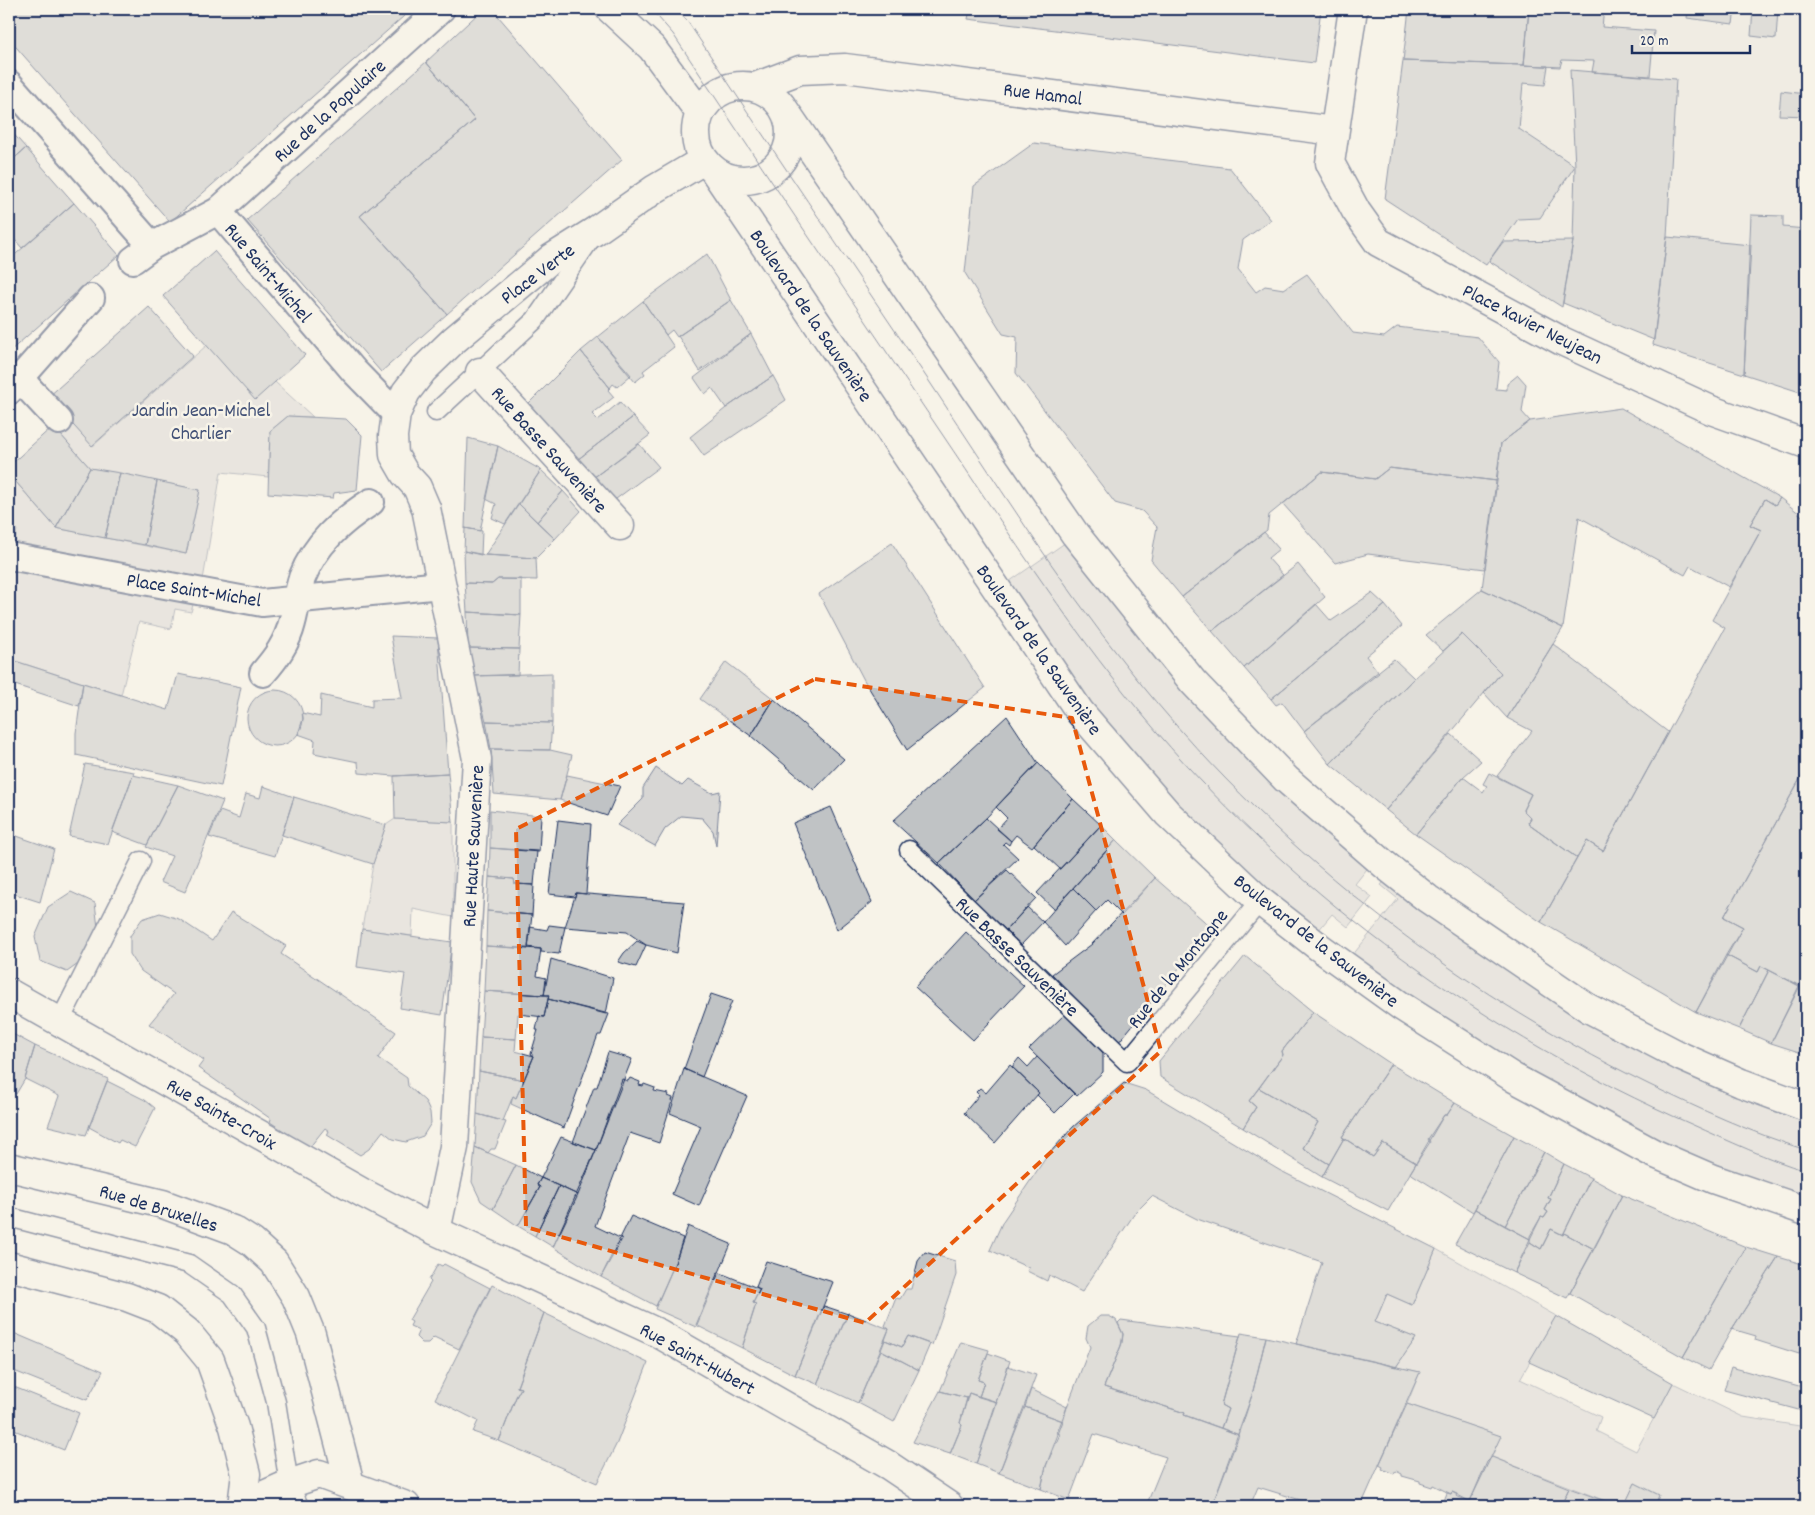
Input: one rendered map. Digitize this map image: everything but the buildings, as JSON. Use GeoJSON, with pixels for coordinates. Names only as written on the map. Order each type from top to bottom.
{"type":"FeatureCollection","features":[{"type":"Feature","properties":{"kind":"street","name":"Rue de la Populaire"},"geometry":{"type":"LineString","coordinates":[[218,211],[441,9]]}},
{"type":"Feature","properties":{"kind":"street"},"geometry":{"type":"LineString","coordinates":[[610,9],[652,48],[700,113]]}},
{"type":"Feature","properties":{"kind":"street","name":"Place Xavier Neujean"},"geometry":{"type":"LineString","coordinates":[[1353,9],[1330,163],[1356,211],[1378,242],[1562,341],[1711,410],[1806,444]]}},
{"type":"Feature","properties":{"kind":"street","name":"Rue Hamal"},"geometry":{"type":"LineString","coordinates":[[755,87],[800,70],[845,68],[1334,131]]}},
{"type":"Feature","properties":{"kind":"street","name":"Rue Saint-Michel"},"geometry":{"type":"LineString","coordinates":[[9,84],[143,253],[218,211],[354,371],[396,414]]}},
{"type":"Feature","properties":{"kind":"street"},"geometry":{"type":"LineString","coordinates":[[781,105],[788,121],[790,137],[785,152],[776,166],[763,175],[747,179],[730,178],[710,166],[697,145],[696,129],[700,113],[709,99],[722,90],[739,85],[755,87],[770,94],[781,105],[1075,534],[1193,682],[1286,779],[1385,865],[1428,899],[1588,1008],[1682,1057],[1741,1083],[1806,1107]]}},
{"type":"Feature","properties":{"kind":"street","name":"Place Verte"},"geometry":{"type":"LineString","coordinates":[[396,414],[406,392],[423,370],[454,340],[552,258],[595,231],[655,189],[710,166]]}},
{"type":"Feature","properties":{"kind":"street","name":"Boulevard de la Sauvenière"},"geometry":{"type":"LineString","coordinates":[[710,166],[1080,712],[1168,814],[1260,900],[1356,974],[1514,1078],[1583,1117],[1653,1153],[1713,1179],[1806,1211]]}},
{"type":"Feature","properties":{"kind":"street"},"geometry":{"type":"LineString","coordinates":[[59,421],[14,385],[91,298]]}},
{"type":"Feature","properties":{"kind":"street","name":"Rue Basse Sauvenière"},"geometry":{"type":"LineString","coordinates":[[480,372],[620,526]]}},
{"type":"Feature","properties":{"kind":"street","name":"Rue Haute Sauvenière"},"geometry":{"type":"LineString","coordinates":[[396,414],[392,436],[394,455],[405,474],[416,486],[426,508],[477,759],[454,1146],[436,1231]]}},
{"type":"Feature","properties":{"kind":"street"},"geometry":{"type":"LineString","coordinates":[[263,673],[280,653],[292,624],[296,600],[311,558],[326,538],[350,515],[371,502]]}},
{"type":"Feature","properties":{"kind":"street","name":"Place Saint-Michel"},"geometry":{"type":"LineString","coordinates":[[9,556],[262,603],[441,585]]}},
{"type":"Feature","properties":{"kind":"street","name":"Rue Sainte-Croix"},"geometry":{"type":"LineString","coordinates":[[9,993],[60,1020],[364,1193],[436,1231]]}},
{"type":"Feature","properties":{"kind":"street","name":"Rue de Bruxelles"},"geometry":{"type":"LineString","coordinates":[[9,1167],[163,1204],[233,1230],[252,1242],[274,1262],[296,1297],[311,1334],[350,1484]]}},
{"type":"Feature","properties":{"kind":"street","name":"Rue Saint-Hubert"},"geometry":{"type":"LineString","coordinates":[[436,1231],[658,1333],[888,1465],[949,1506]]}},
{"type":"Feature","properties":{"kind":"street"},"geometry":{"type":"LineString","coordinates":[[9,1266],[127,1297],[158,1309],[187,1332],[210,1360],[234,1427],[246,1474],[242,1506],[294,1495],[319,1474],[406,1506]]}},
{"type":"Feature","properties":{"kind":"lane"},"geometry":{"type":"LineString","coordinates":[[436,412],[536,320],[595,231]]}},
{"type":"Feature","properties":{"kind":"lane","name":"Rue Basse Sauvenière"},"geometry":{"type":"LineString","coordinates":[[909,850],[1127,1062]]}},
{"type":"Feature","properties":{"kind":"lane"},"geometry":{"type":"LineString","coordinates":[[60,1020],[141,861]]}},
{"type":"Feature","properties":{"kind":"lane","name":"Rue de la Montagne"},"geometry":{"type":"LineString","coordinates":[[1127,1062],[1260,900]]}},
{"type":"Feature","properties":{"kind":"lane"},"geometry":{"type":"LineString","coordinates":[[9,1217],[189,1264],[232,1294],[256,1328],[276,1402],[294,1495]]}},
{"type":"Feature","properties":{"kind":"highlighted area"},"geometry":{"type":"Polygon","coordinates":[[[815,679],[1072,718],[1161,1051],[865,1323],[526,1227],[516,829],[815,679]]]}},
{"type":"Feature","properties":{"kind":"shaded area"},"geometry":{"type":"Polygon","coordinates":[[[1409,9],[1806,9],[1806,394],[1653,345],[1654,340],[1564,303],[1562,307],[1489,262],[1486,265],[1385,199],[1409,9]]]}},
{"type":"Feature","properties":{"kind":"green space","name":"Jardin Jean-Michel Charlier"},"geometry":{"type":"Polygon","coordinates":[[[207,345],[275,382],[313,417],[288,416],[270,431],[268,477],[221,472],[203,580],[14,547],[17,530],[9,521],[9,474],[56,528],[186,554],[200,490],[90,468],[53,426],[65,416],[93,446],[207,345]]]}},
{"type":"Feature","properties":{"kind":"green space"},"geometry":{"type":"Polygon","coordinates":[[[1072,538],[1374,860],[1355,884],[1372,897],[1348,927],[1332,914],[1313,937],[1172,811],[1000,588],[1072,538]]]}},
{"type":"Feature","properties":{"kind":"green space"},"geometry":{"type":"Polygon","coordinates":[[[9,566],[194,601],[191,612],[175,609],[171,629],[139,622],[121,695],[9,659],[9,566]]]}},
{"type":"Feature","properties":{"kind":"green space"},"geometry":{"type":"Polygon","coordinates":[[[656,768],[682,786],[688,780],[712,793],[720,791],[716,846],[713,831],[702,818],[681,816],[665,829],[655,846],[617,825],[643,799],[643,788],[656,768]]]}},
{"type":"Feature","properties":{"kind":"green space"},"geometry":{"type":"Polygon","coordinates":[[[395,819],[453,822],[453,917],[413,909],[412,936],[362,929],[373,864],[386,825],[395,819]]]}},
{"type":"Feature","properties":{"kind":"green space"},"geometry":{"type":"Polygon","coordinates":[[[1389,876],[1519,968],[1806,1112],[1806,1207],[1654,1149],[1347,962],[1398,899],[1381,885],[1389,876]]]}},
{"type":"Feature","properties":{"kind":"green space"},"geometry":{"type":"Polygon","coordinates":[[[1436,1249],[1556,1316],[1520,1379],[1601,1417],[1596,1431],[1636,1451],[1673,1383],[1743,1417],[1806,1427],[1806,1506],[1655,1506],[1659,1495],[1635,1483],[1626,1502],[1616,1505],[1492,1457],[1500,1436],[1407,1404],[1420,1372],[1396,1367],[1416,1338],[1375,1322],[1387,1294],[1412,1305],[1436,1249]]]}},
{"type":"Feature","properties":{"kind":"tram line"},"geometry":{"type":"LineString","coordinates":[[651,9],[673,34],[992,508],[1071,622],[1127,696],[1213,793],[1273,852],[1336,907],[1402,958],[1471,1006],[1543,1049],[1616,1089],[1748,1149],[1806,1171]]}},
{"type":"Feature","properties":{"kind":"tram line"},"geometry":{"type":"LineString","coordinates":[[676,9],[688,22],[1076,599],[1129,669],[1183,733],[1241,794],[1302,851],[1366,905],[1433,956],[1502,1002],[1574,1045],[1648,1084],[1726,1120],[1806,1150]]}}]}
